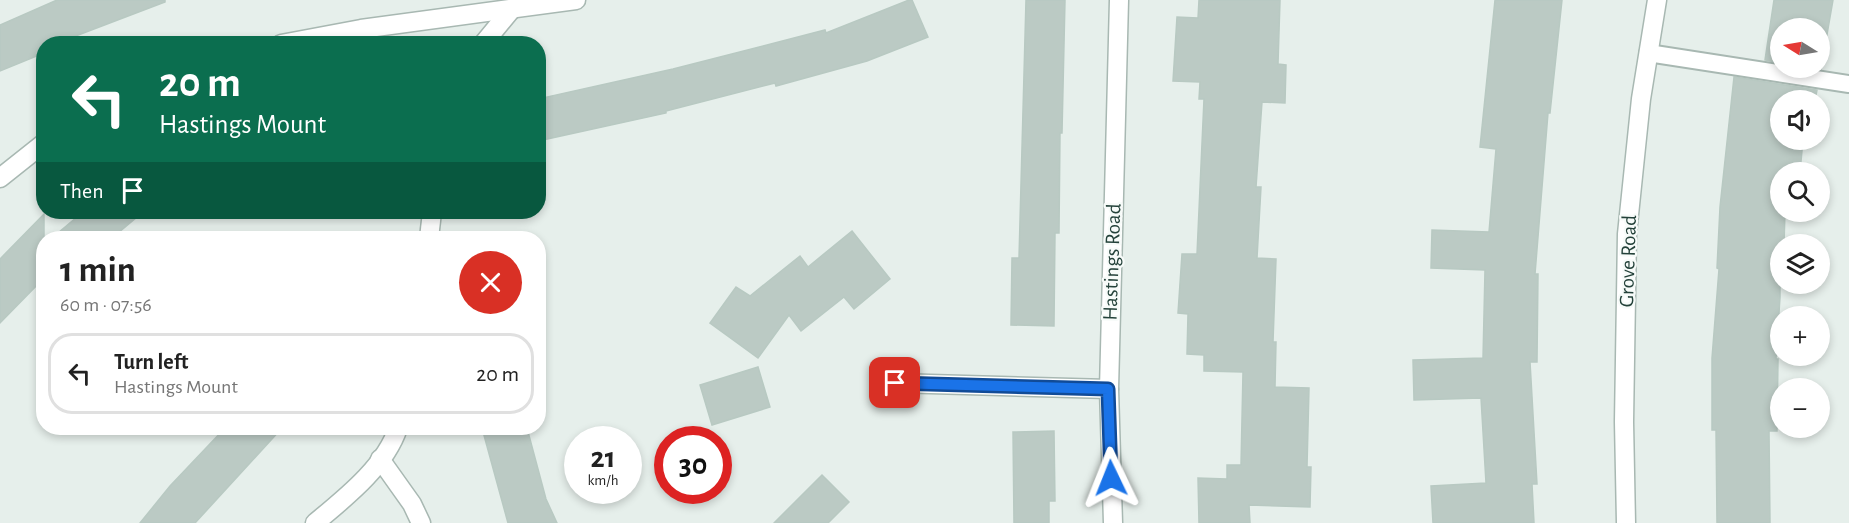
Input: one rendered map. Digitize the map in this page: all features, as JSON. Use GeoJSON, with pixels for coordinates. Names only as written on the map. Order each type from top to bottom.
{"type":"FeatureCollection","features":[{"type":"Feature","properties":{"kind":"street"},"geometry":{"type":"LineString","coordinates":[[324,36],[576,0]]}},
{"type":"Feature","properties":{"kind":"street","name":"Hastings Road"},"geometry":{"type":"LineString","coordinates":[[1113,523],[1108,389],[1119,0]]}},
{"type":"Feature","properties":{"kind":"street","name":"Grove Road"},"geometry":{"type":"LineString","coordinates":[[1626,523],[1624,422],[1627,234],[1648,53],[1657,0]]}},
{"type":"Feature","properties":{"kind":"street"},"geometry":{"type":"LineString","coordinates":[[490,36],[511,10]]}},
{"type":"Feature","properties":{"kind":"street"},"geometry":{"type":"LineString","coordinates":[[361,29],[369,36]]}},
{"type":"Feature","properties":{"kind":"street"},"geometry":{"type":"LineString","coordinates":[[0,178],[36,149]]}},
{"type":"Feature","properties":{"kind":"street"},"geometry":{"type":"LineString","coordinates":[[895,383],[1108,389]]}},
{"type":"Feature","properties":{"kind":"street"},"geometry":{"type":"LineString","coordinates":[[315,523],[357,487],[380,459],[394,435]]}},
{"type":"Feature","properties":{"kind":"street"},"geometry":{"type":"LineString","coordinates":[[380,459],[412,504],[421,523]]}},
{"type":"Feature","properties":{"kind":"lane"},"geometry":{"type":"LineString","coordinates":[[1648,53],[1849,84]]}},
{"type":"Feature","properties":{"kind":"building"},"geometry":{"type":"Polygon","coordinates":[[[57,0],[165,0],[165,2],[76,36],[36,36],[36,56],[0,71],[0,25],[57,0]]]}},
{"type":"Feature","properties":{"kind":"building"},"geometry":{"type":"Polygon","coordinates":[[[912,0],[928,37],[867,61],[776,86],[775,83],[666,111],[666,113],[546,139],[546,97],[673,69],[825,30],[826,33],[912,0]]]}},
{"type":"Feature","properties":{"kind":"building"},"geometry":{"type":"Polygon","coordinates":[[[1026,0],[1065,0],[1059,233],[1055,233],[1054,326],[1011,325],[1012,258],[1019,258],[1026,0]]]}},
{"type":"Feature","properties":{"kind":"building"},"geometry":{"type":"Polygon","coordinates":[[[1199,0],[1280,0],[1278,64],[1286,65],[1285,103],[1262,102],[1256,187],[1261,187],[1257,258],[1276,259],[1273,342],[1276,342],[1275,387],[1309,388],[1307,467],[1311,467],[1310,507],[1249,505],[1250,523],[1199,523],[1198,478],[1227,479],[1227,465],[1241,465],[1243,372],[1204,371],[1204,355],[1187,354],[1188,314],[1178,313],[1182,254],[1197,254],[1204,99],[1199,99],[1200,82],[1173,81],[1177,17],[1198,18],[1199,0]]]}},
{"type":"Feature","properties":{"kind":"building"},"geometry":{"type":"Polygon","coordinates":[[[1495,0],[1562,0],[1550,113],[1548,113],[1535,274],[1538,274],[1537,362],[1530,362],[1537,484],[1532,484],[1534,523],[1433,523],[1431,486],[1486,483],[1481,398],[1414,400],[1413,360],[1483,358],[1485,270],[1431,268],[1432,230],[1489,232],[1496,149],[1480,147],[1495,0]]]}},
{"type":"Feature","properties":{"kind":"building"},"geometry":{"type":"Polygon","coordinates":[[[1774,0],[1833,0],[1830,18],[1771,18],[1774,0]]]}},
{"type":"Feature","properties":{"kind":"building"},"geometry":{"type":"Polygon","coordinates":[[[1770,27],[1770,61],[1765,60],[1770,27]]]}},
{"type":"Feature","properties":{"kind":"building"},"geometry":{"type":"Polygon","coordinates":[[[1734,77],[1817,90],[1770,90],[1770,150],[1802,150],[1801,162],[1770,162],[1770,222],[1785,222],[1784,234],[1770,234],[1770,294],[1780,294],[1780,297],[1779,306],[1770,306],[1770,366],[1778,366],[1778,378],[1770,378],[1770,523],[1717,523],[1716,430],[1712,430],[1712,358],[1719,269],[1717,268],[1720,207],[1734,77]]]}},
{"type":"Feature","properties":{"kind":"building"},"geometry":{"type":"Polygon","coordinates":[[[39,219],[44,219],[44,231],[36,231],[36,286],[0,323],[0,259],[39,219]]]}},
{"type":"Feature","properties":{"kind":"building"},"geometry":{"type":"Polygon","coordinates":[[[75,219],[135,219],[120,231],[60,231],[75,219]]]}},
{"type":"Feature","properties":{"kind":"building"},"geometry":{"type":"Polygon","coordinates":[[[852,231],[890,279],[854,309],[844,297],[801,331],[789,315],[758,358],[710,323],[736,287],[750,296],[800,256],[808,267],[852,231]]]}},
{"type":"Feature","properties":{"kind":"building"},"geometry":{"type":"Polygon","coordinates":[[[758,367],[770,407],[712,425],[700,385],[758,367]]]}},
{"type":"Feature","properties":{"kind":"building"},"geometry":{"type":"Polygon","coordinates":[[[1054,431],[1055,501],[1049,501],[1049,523],[1014,523],[1013,432],[1054,431]]]}},
{"type":"Feature","properties":{"kind":"building"},"geometry":{"type":"Polygon","coordinates":[[[218,435],[276,435],[195,523],[140,523],[170,486],[218,435]]]}},
{"type":"Feature","properties":{"kind":"building"},"geometry":{"type":"Polygon","coordinates":[[[484,435],[529,435],[546,499],[557,523],[508,523],[484,435]]]}},
{"type":"Feature","properties":{"kind":"building"},"geometry":{"type":"Polygon","coordinates":[[[822,475],[849,502],[828,523],[774,523],[822,475]]]}},
{"type":"Feature","properties":{"kind":"route"},"geometry":{"type":"LineString","coordinates":[[895,383],[1108,389],[1111,478]]}}]}
